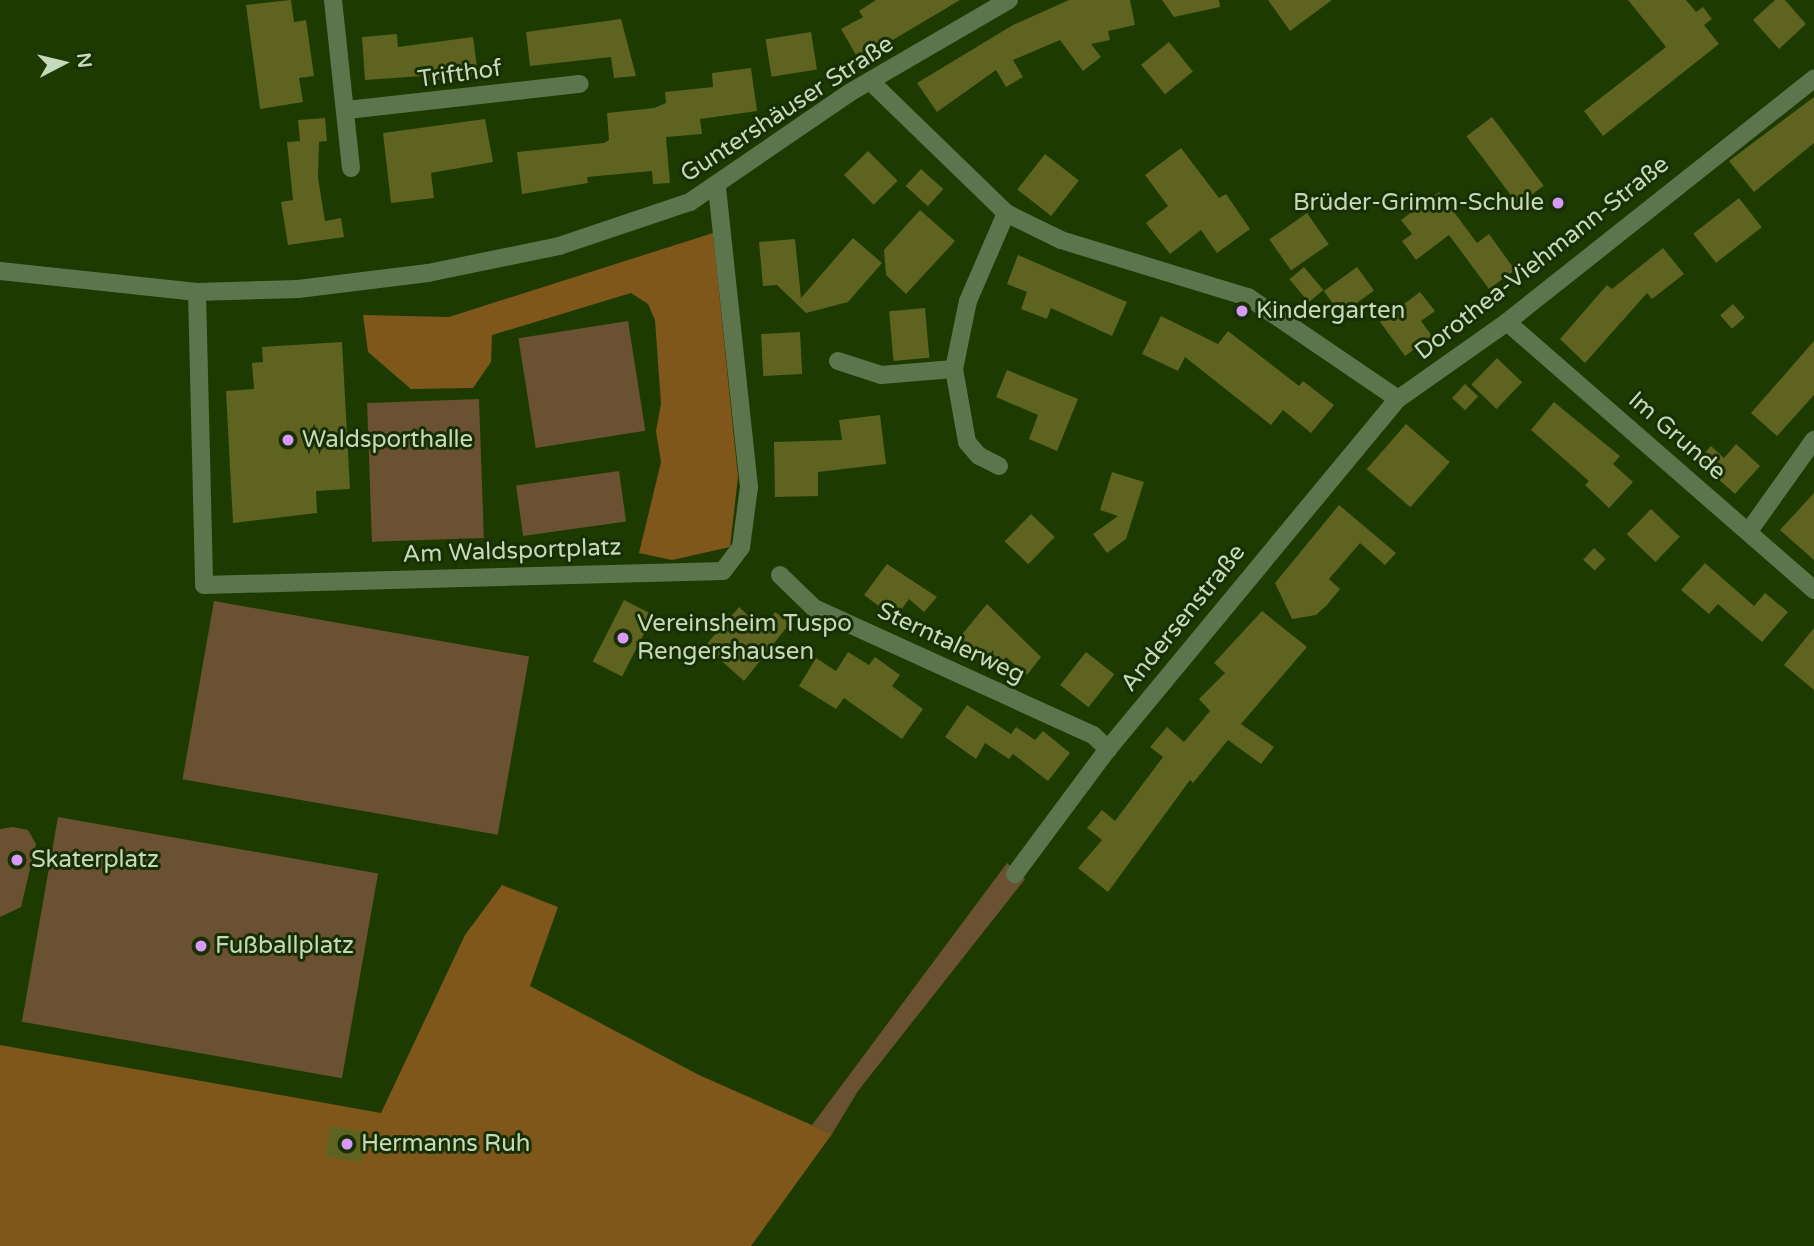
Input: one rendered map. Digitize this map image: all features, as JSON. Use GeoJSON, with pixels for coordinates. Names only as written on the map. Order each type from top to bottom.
{"type":"FeatureCollection","features":[{"type":"Feature","properties":{"kind":"street"},"geometry":{"type":"LineString","coordinates":[[333,0],[347,110],[351,168]]}},
{"type":"Feature","properties":{"kind":"street","name":"Guntershäuser Straße"},"geometry":{"type":"LineString","coordinates":[[0,271],[197,292],[298,289],[428,273],[559,246],[690,202],[870,81],[1009,0]]}},
{"type":"Feature","properties":{"kind":"street","name":"Dorothea-Viehmann-Straße"},"geometry":{"type":"LineString","coordinates":[[1398,399],[1507,322],[1814,79]]}},
{"type":"Feature","properties":{"kind":"street"},"geometry":{"type":"LineString","coordinates":[[870,81],[1006,213],[1061,240],[1248,297],[1398,399]]}},
{"type":"Feature","properties":{"kind":"street","name":"Trifthof"},"geometry":{"type":"LineString","coordinates":[[347,110],[580,84]]}},
{"type":"Feature","properties":{"kind":"street","name":"Am Waldsportplatz"},"geometry":{"type":"LineString","coordinates":[[197,292],[204,585],[723,570],[741,547],[749,487],[717,186]]}},
{"type":"Feature","properties":{"kind":"street"},"geometry":{"type":"LineString","coordinates":[[999,466],[979,456],[967,442],[954,369],[968,301],[1006,213]]}},
{"type":"Feature","properties":{"kind":"street","name":"Im Grunde"},"geometry":{"type":"LineString","coordinates":[[1507,322],[1814,590]]}},
{"type":"Feature","properties":{"kind":"street"},"geometry":{"type":"LineString","coordinates":[[838,361],[881,375],[954,369]]}},
{"type":"Feature","properties":{"kind":"street","name":"Andersenstraße"},"geometry":{"type":"LineString","coordinates":[[1015,874],[1108,748],[1398,399]]}},
{"type":"Feature","properties":{"kind":"street"},"geometry":{"type":"LineString","coordinates":[[1749,531],[1814,440]]}},
{"type":"Feature","properties":{"kind":"street","name":"Sterntalerweg"},"geometry":{"type":"LineString","coordinates":[[780,575],[814,608],[1093,735],[1108,748]]}},
{"type":"Feature","properties":{"kind":"shaded area"},"geometry":{"type":"Polygon","coordinates":[[[713,233],[738,477],[730,547],[672,560],[639,553],[661,462],[656,431],[661,404],[655,320],[648,304],[631,293],[492,335],[491,362],[473,388],[411,389],[368,352],[363,315],[449,317],[713,233]]]}},
{"type":"Feature","properties":{"kind":"shaded area"},"geometry":{"type":"Polygon","coordinates":[[[628,321],[645,431],[536,448],[518,338],[628,321]]]}},
{"type":"Feature","properties":{"kind":"shaded area"},"geometry":{"type":"Polygon","coordinates":[[[479,399],[484,538],[372,542],[367,403],[479,399]]]}},
{"type":"Feature","properties":{"kind":"shaded area"},"geometry":{"type":"Polygon","coordinates":[[[619,471],[626,522],[523,536],[516,485],[619,471]]]}},
{"type":"Feature","properties":{"kind":"shaded area"},"geometry":{"type":"Polygon","coordinates":[[[214,601],[529,657],[498,835],[183,779],[214,601]]]}},
{"type":"Feature","properties":{"kind":"shaded area","name":"Fußballplatz"},"geometry":{"type":"Polygon","coordinates":[[[58,817],[378,873],[342,1078],[22,1022],[58,817]]]}},
{"type":"Feature","properties":{"kind":"shaded area","name":"Skaterplatz"},"geometry":{"type":"Polygon","coordinates":[[[13,827],[28,830],[36,844],[21,907],[0,917],[0,829],[13,827]]]}},
{"type":"Feature","properties":{"kind":"shaded area"},"geometry":{"type":"Polygon","coordinates":[[[1007,863],[1025,879],[858,1091],[832,1134],[812,1125],[1007,863]]]}},
{"type":"Feature","properties":{"kind":"shaded area"},"geometry":{"type":"Polygon","coordinates":[[[502,885],[558,907],[530,986],[699,1075],[832,1134],[751,1246],[0,1246],[0,1045],[381,1113],[465,935],[502,885]]]}},
{"type":"Feature","properties":{"kind":"building"},"geometry":{"type":"Polygon","coordinates":[[[291,0],[294,22],[306,20],[314,76],[299,78],[303,102],[260,109],[246,5],[291,0]]]}},
{"type":"Feature","properties":{"kind":"building"},"geometry":{"type":"Polygon","coordinates":[[[876,0],[960,0],[859,60],[841,29],[863,17],[859,11],[876,0]]]}},
{"type":"Feature","properties":{"kind":"building"},"geometry":{"type":"Polygon","coordinates":[[[1069,0],[1130,0],[1135,25],[1108,31],[1110,40],[1091,44],[1101,57],[1083,71],[1060,40],[1013,60],[1023,77],[1006,87],[996,70],[937,112],[917,83],[1013,25],[1069,0]]]}},
{"type":"Feature","properties":{"kind":"building"},"geometry":{"type":"Polygon","coordinates":[[[1162,0],[1219,0],[1220,7],[1174,17],[1162,0]]]}},
{"type":"Feature","properties":{"kind":"building"},"geometry":{"type":"Polygon","coordinates":[[[1268,0],[1332,0],[1290,31],[1268,0]]]}},
{"type":"Feature","properties":{"kind":"building"},"geometry":{"type":"Polygon","coordinates":[[[1628,0],[1686,0],[1696,12],[1703,7],[1712,19],[1704,25],[1719,44],[1603,136],[1584,111],[1666,47],[1628,0]]]}},
{"type":"Feature","properties":{"kind":"building"},"geometry":{"type":"Polygon","coordinates":[[[1775,0],[1785,0],[1806,24],[1779,49],[1753,20],[1775,0]]]}},
{"type":"Feature","properties":{"kind":"building"},"geometry":{"type":"Polygon","coordinates":[[[621,19],[636,76],[614,78],[611,57],[530,66],[526,32],[621,19]]]}},
{"type":"Feature","properties":{"kind":"building"},"geometry":{"type":"Polygon","coordinates":[[[811,32],[817,70],[772,77],[766,39],[811,32]]]}},
{"type":"Feature","properties":{"kind":"building"},"geometry":{"type":"Polygon","coordinates":[[[397,34],[398,47],[473,37],[478,75],[423,82],[422,76],[365,80],[362,37],[397,34]]]}},
{"type":"Feature","properties":{"kind":"building"},"geometry":{"type":"Polygon","coordinates":[[[1169,42],[1193,72],[1165,94],[1141,65],[1169,42]]]}},
{"type":"Feature","properties":{"kind":"building"},"geometry":{"type":"Polygon","coordinates":[[[751,68],[757,111],[700,119],[702,134],[666,137],[670,183],[653,184],[652,171],[587,177],[588,183],[522,194],[517,152],[604,143],[609,140],[607,113],[654,108],[666,103],[665,92],[713,87],[712,73],[751,68]]]}},
{"type":"Feature","properties":{"kind":"building"},"geometry":{"type":"Polygon","coordinates":[[[1814,97],[1814,143],[1754,192],[1729,161],[1814,97]]]}},
{"type":"Feature","properties":{"kind":"building"},"geometry":{"type":"Polygon","coordinates":[[[1492,117],[1544,186],[1518,205],[1466,136],[1492,117]]]}},
{"type":"Feature","properties":{"kind":"building"},"geometry":{"type":"Polygon","coordinates":[[[325,118],[327,141],[319,142],[318,178],[325,221],[341,218],[344,237],[288,245],[281,202],[293,200],[287,142],[300,141],[298,120],[325,118]]]}},
{"type":"Feature","properties":{"kind":"building"},"geometry":{"type":"Polygon","coordinates":[[[485,119],[493,162],[431,173],[434,198],[391,203],[383,133],[485,119]]]}},
{"type":"Feature","properties":{"kind":"building"},"geometry":{"type":"Polygon","coordinates":[[[1181,148],[1219,198],[1226,194],[1250,229],[1217,253],[1201,230],[1170,254],[1146,223],[1168,206],[1145,175],[1181,148]]]}},
{"type":"Feature","properties":{"kind":"building"},"geometry":{"type":"Polygon","coordinates":[[[868,151],[898,181],[874,205],[844,175],[868,151]]]}},
{"type":"Feature","properties":{"kind":"building"},"geometry":{"type":"Polygon","coordinates":[[[1045,154],[1079,180],[1051,216],[1017,189],[1045,154]]]}},
{"type":"Feature","properties":{"kind":"building"},"geometry":{"type":"Polygon","coordinates":[[[921,169],[943,189],[928,206],[906,186],[921,169]]]}},
{"type":"Feature","properties":{"kind":"building"},"geometry":{"type":"Polygon","coordinates":[[[1439,192],[1477,243],[1489,234],[1515,270],[1489,289],[1449,235],[1416,260],[1402,241],[1412,234],[1401,220],[1439,192]]]}},
{"type":"Feature","properties":{"kind":"building"},"geometry":{"type":"Polygon","coordinates":[[[1739,198],[1762,227],[1716,263],[1693,234],[1739,198]]]}},
{"type":"Feature","properties":{"kind":"building"},"geometry":{"type":"Polygon","coordinates":[[[920,210],[955,241],[906,294],[886,275],[884,250],[920,210]]]}},
{"type":"Feature","properties":{"kind":"building"},"geometry":{"type":"Polygon","coordinates":[[[1307,213],[1329,244],[1291,271],[1269,239],[1307,213]]]}},
{"type":"Feature","properties":{"kind":"building"},"geometry":{"type":"Polygon","coordinates":[[[853,238],[882,263],[848,302],[806,313],[777,285],[763,286],[759,242],[795,239],[801,298],[853,238]]]}},
{"type":"Feature","properties":{"kind":"building"},"geometry":{"type":"Polygon","coordinates":[[[1663,248],[1684,274],[1652,299],[1647,293],[1585,363],[1560,339],[1607,285],[1612,289],[1663,248]]]}},
{"type":"Feature","properties":{"kind":"building"},"geometry":{"type":"Polygon","coordinates":[[[1018,255],[1127,302],[1112,336],[1051,308],[1047,319],[1021,309],[1027,292],[1007,284],[1018,255]]]}},
{"type":"Feature","properties":{"kind":"building"},"geometry":{"type":"Polygon","coordinates":[[[1304,267],[1323,290],[1309,302],[1289,279],[1304,267]]]}},
{"type":"Feature","properties":{"kind":"building"},"geometry":{"type":"Polygon","coordinates":[[[1357,267],[1374,290],[1341,315],[1324,291],[1357,267]]]}},
{"type":"Feature","properties":{"kind":"building"},"geometry":{"type":"Polygon","coordinates":[[[1420,292],[1435,311],[1421,321],[1432,336],[1405,356],[1380,322],[1420,292]]]}},
{"type":"Feature","properties":{"kind":"building"},"geometry":{"type":"Polygon","coordinates":[[[1733,304],[1745,318],[1732,329],[1720,315],[1733,304]]]}},
{"type":"Feature","properties":{"kind":"building"},"geometry":{"type":"Polygon","coordinates":[[[925,308],[929,358],[893,361],[889,311],[925,308]]]}},
{"type":"Feature","properties":{"kind":"building"},"geometry":{"type":"Polygon","coordinates":[[[1161,316],[1218,344],[1228,331],[1299,386],[1303,381],[1334,405],[1311,433],[1283,410],[1271,425],[1185,357],[1178,371],[1142,354],[1161,316]]]}},
{"type":"Feature","properties":{"kind":"building"},"geometry":{"type":"Polygon","coordinates":[[[800,332],[802,374],[763,376],[761,334],[800,332]]]}},
{"type":"Feature","properties":{"kind":"building"},"geometry":{"type":"Polygon","coordinates":[[[1814,341],[1814,395],[1777,436],[1751,413],[1814,341]]]}},
{"type":"Feature","properties":{"kind":"building","name":"Waldsporthalle"},"geometry":{"type":"Polygon","coordinates":[[[342,342],[350,489],[316,491],[317,513],[233,523],[226,391],[254,389],[252,363],[263,362],[262,347],[342,342]]]}},
{"type":"Feature","properties":{"kind":"building"},"geometry":{"type":"Polygon","coordinates":[[[1497,358],[1522,382],[1496,409],[1471,385],[1497,358]]]}},
{"type":"Feature","properties":{"kind":"building"},"geometry":{"type":"Polygon","coordinates":[[[1007,370],[1078,399],[1057,451],[1029,439],[1038,415],[996,397],[1007,370]]]}},
{"type":"Feature","properties":{"kind":"building"},"geometry":{"type":"Polygon","coordinates":[[[1465,384],[1478,396],[1465,410],[1452,398],[1465,384]]]}},
{"type":"Feature","properties":{"kind":"building"},"geometry":{"type":"Polygon","coordinates":[[[1554,402],[1620,456],[1613,464],[1633,482],[1609,508],[1585,485],[1589,481],[1531,430],[1554,402]]]}},
{"type":"Feature","properties":{"kind":"building"},"geometry":{"type":"Polygon","coordinates":[[[880,415],[886,464],[818,472],[818,496],[775,497],[774,442],[842,440],[839,420],[880,415]]]}},
{"type":"Feature","properties":{"kind":"building"},"geometry":{"type":"Polygon","coordinates":[[[1406,424],[1450,462],[1410,507],[1367,469],[1406,424]]]}},
{"type":"Feature","properties":{"kind":"building"},"geometry":{"type":"Polygon","coordinates":[[[1736,444],[1760,466],[1735,494],[1698,461],[1711,446],[1724,458],[1736,444]]]}},
{"type":"Feature","properties":{"kind":"building"},"geometry":{"type":"Polygon","coordinates":[[[1112,472],[1144,482],[1126,539],[1107,553],[1093,534],[1118,516],[1100,510],[1112,472]]]}},
{"type":"Feature","properties":{"kind":"building"},"geometry":{"type":"Polygon","coordinates":[[[1814,493],[1814,560],[1780,530],[1814,493]]]}},
{"type":"Feature","properties":{"kind":"building"},"geometry":{"type":"Polygon","coordinates":[[[1339,505],[1396,553],[1385,565],[1360,543],[1329,579],[1340,589],[1327,605],[1316,615],[1292,619],[1275,583],[1339,505]]]}},
{"type":"Feature","properties":{"kind":"building"},"geometry":{"type":"Polygon","coordinates":[[[1651,509],[1680,537],[1655,562],[1627,534],[1651,509]]]}},
{"type":"Feature","properties":{"kind":"building"},"geometry":{"type":"Polygon","coordinates":[[[1031,514],[1055,537],[1028,564],[1005,541],[1031,514]]]}},
{"type":"Feature","properties":{"kind":"building"},"geometry":{"type":"Polygon","coordinates":[[[1594,548],[1606,559],[1595,571],[1583,560],[1594,548]]]}},
{"type":"Feature","properties":{"kind":"building"},"geometry":{"type":"Polygon","coordinates":[[[1705,563],[1754,606],[1765,593],[1788,612],[1762,642],[1718,604],[1709,614],[1681,590],[1705,563]]]}},
{"type":"Feature","properties":{"kind":"building"},"geometry":{"type":"Polygon","coordinates":[[[887,564],[937,597],[924,612],[909,599],[895,618],[864,595],[887,564]]]}},
{"type":"Feature","properties":{"kind":"building","name":"Vereinsheim Tuspo Rengershausen"},"geometry":{"type":"Polygon","coordinates":[[[624,600],[653,615],[622,676],[593,661],[624,600]]]}},
{"type":"Feature","properties":{"kind":"building"},"geometry":{"type":"Polygon","coordinates":[[[987,604],[1041,657],[1027,675],[1006,657],[996,670],[959,638],[987,604]]]}},
{"type":"Feature","properties":{"kind":"building"},"geometry":{"type":"Polygon","coordinates":[[[739,607],[763,629],[775,612],[790,623],[744,681],[705,646],[739,607]]]}},
{"type":"Feature","properties":{"kind":"building"},"geometry":{"type":"Polygon","coordinates":[[[1262,611],[1307,647],[1241,724],[1274,747],[1261,764],[1228,740],[1193,783],[1190,780],[1108,892],[1078,868],[1102,840],[1087,828],[1102,810],[1115,821],[1163,757],[1150,747],[1167,727],[1184,742],[1210,711],[1199,699],[1225,673],[1214,663],[1262,611]]]}},
{"type":"Feature","properties":{"kind":"building"},"geometry":{"type":"Polygon","coordinates":[[[1814,628],[1814,690],[1784,665],[1814,628]]]}},
{"type":"Feature","properties":{"kind":"building"},"geometry":{"type":"Polygon","coordinates":[[[848,652],[869,665],[875,657],[900,675],[892,686],[923,709],[902,739],[844,698],[836,709],[799,686],[816,658],[836,671],[848,652]]]}},
{"type":"Feature","properties":{"kind":"building"},"geometry":{"type":"Polygon","coordinates":[[[1086,652],[1114,674],[1089,707],[1060,685],[1086,652]]]}},
{"type":"Feature","properties":{"kind":"building"},"geometry":{"type":"Polygon","coordinates":[[[967,705],[1011,734],[1016,727],[1035,740],[1043,731],[1070,753],[1048,781],[1013,754],[1009,759],[985,743],[976,759],[945,737],[967,705]]]}},
{"type":"Feature","properties":{"kind":"building","name":"Hermanns Ruh"},"geometry":{"type":"Polygon","coordinates":[[[331,1126],[367,1133],[362,1163],[325,1155],[331,1126]]]}},
{"type":"Feature","properties":{"kind":"place","name":"Brüder-Grimm-Schule"},"geometry":{"type":"Point","coordinates":[1558,203]}},
{"type":"Feature","properties":{"kind":"place","name":"Kindergarten"},"geometry":{"type":"Point","coordinates":[1242,311]}},
{"type":"Feature","properties":{"kind":"place","name":"Waldsporthalle"},"geometry":{"type":"Point","coordinates":[288,440]}},
{"type":"Feature","properties":{"kind":"place","name":"Vereinsheim Tuspo Rengershausen"},"geometry":{"type":"Point","coordinates":[623,638]}},
{"type":"Feature","properties":{"kind":"place","name":"Skaterplatz"},"geometry":{"type":"Point","coordinates":[17,860]}},
{"type":"Feature","properties":{"kind":"place","name":"Fußballplatz"},"geometry":{"type":"Point","coordinates":[201,946]}},
{"type":"Feature","properties":{"kind":"place","name":"Hermanns Ruh"},"geometry":{"type":"Point","coordinates":[347,1144]}}]}
